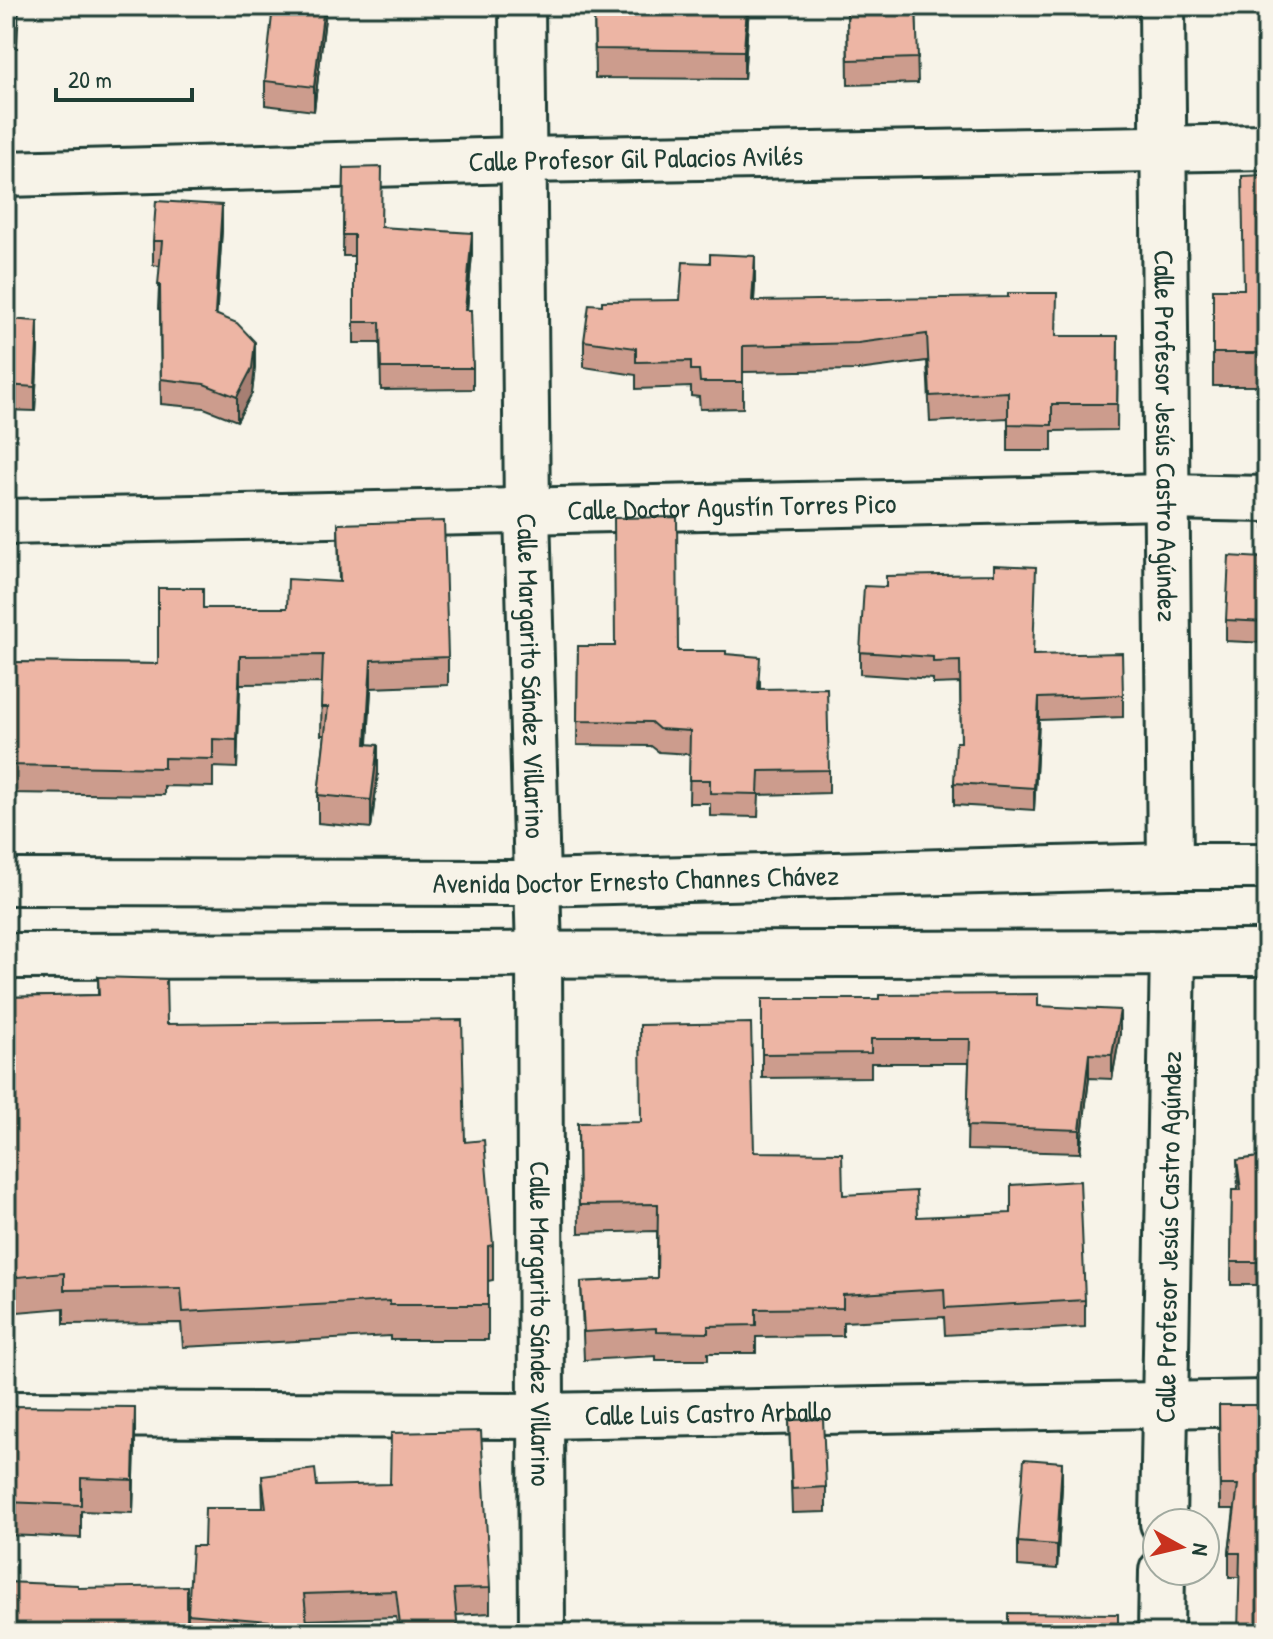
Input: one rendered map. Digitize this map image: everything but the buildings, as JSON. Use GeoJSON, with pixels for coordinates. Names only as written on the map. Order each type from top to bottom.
{"type":"FeatureCollection","features":[{"type":"Feature","properties":{"kind":"street","name":"Calle Margarito Sández Villarino"},"geometry":{"type":"LineString","coordinates":[[522,6],[527,512],[539,953],[542,1633]]}},
{"type":"Feature","properties":{"kind":"street","name":"Calle Profesor Jesús Castro Agúndez"},"geometry":{"type":"LineString","coordinates":[[1162,6],[1170,866]]}},
{"type":"Feature","properties":{"kind":"street","name":"Calle Profesor Gil Palacios Avilés"},"geometry":{"type":"LineString","coordinates":[[6,174],[523,160],[1267,147]]}},
{"type":"Feature","properties":{"kind":"street","name":"Calle Doctor Agustín Torres Pico"},"geometry":{"type":"LineString","coordinates":[[6,522],[1166,497],[1267,499]]}},
{"type":"Feature","properties":{"kind":"street","name":"Avenida Doctor Ernesto Channes Chávez"},"geometry":{"type":"LineString","coordinates":[[6,882],[536,883],[1267,866]]}},
{"type":"Feature","properties":{"kind":"street","name":"Calle Profesor Jesús Castro Agúndez"},"geometry":{"type":"LineString","coordinates":[[1163,1507],[1173,952]]}},
{"type":"Feature","properties":{"kind":"street"},"geometry":{"type":"LineString","coordinates":[[6,956],[1267,953]]}},
{"type":"Feature","properties":{"kind":"street","name":"Calle Luis Castro Arballo"},"geometry":{"type":"LineString","coordinates":[[6,1414],[540,1416],[1267,1403]]}},
{"type":"Feature","properties":{"kind":"street"},"geometry":{"type":"LineString","coordinates":[[1161,1633],[1162,1587]]}}]}
